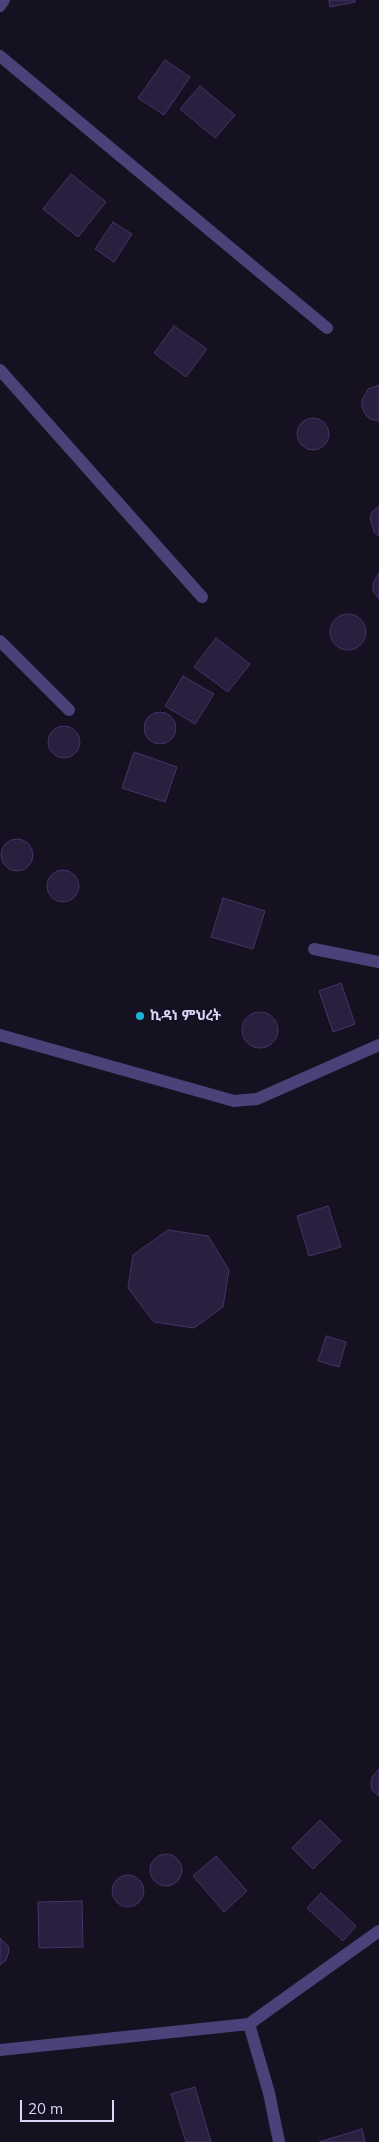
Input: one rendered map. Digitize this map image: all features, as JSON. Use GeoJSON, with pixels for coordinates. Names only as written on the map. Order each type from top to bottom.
{"type":"FeatureCollection","features":[{"type":"Feature","properties":{"kind":"street"},"geometry":{"type":"LineString","coordinates":[[0,6],[4,0]]}},
{"type":"Feature","properties":{"kind":"street"},"geometry":{"type":"LineString","coordinates":[[0,56],[327,328]]}},
{"type":"Feature","properties":{"kind":"street"},"geometry":{"type":"LineString","coordinates":[[0,370],[202,597]]}},
{"type":"Feature","properties":{"kind":"street"},"geometry":{"type":"LineString","coordinates":[[0,641],[69,710]]}},
{"type":"Feature","properties":{"kind":"street"},"geometry":{"type":"LineString","coordinates":[[314,949],[379,962]]}},
{"type":"Feature","properties":{"kind":"street"},"geometry":{"type":"LineString","coordinates":[[0,1035],[234,1101],[257,1098],[379,1045]]}},
{"type":"Feature","properties":{"kind":"street"},"geometry":{"type":"LineString","coordinates":[[0,2050],[249,2024],[379,1931]]}},
{"type":"Feature","properties":{"kind":"street"},"geometry":{"type":"LineString","coordinates":[[249,2024],[269,2093],[279,2142]]}},
{"type":"Feature","properties":{"kind":"building"},"geometry":{"type":"Polygon","coordinates":[[[329,0],[355,0],[355,2],[330,7],[329,0]]]}},
{"type":"Feature","properties":{"kind":"building"},"geometry":{"type":"Polygon","coordinates":[[[165,60],[190,77],[164,115],[138,98],[165,60]]]}},
{"type":"Feature","properties":{"kind":"building"},"geometry":{"type":"Polygon","coordinates":[[[200,86],[235,115],[215,138],[180,109],[200,86]]]}},
{"type":"Feature","properties":{"kind":"building"},"geometry":{"type":"Polygon","coordinates":[[[71,174],[106,202],[78,237],[43,209],[71,174]]]}},
{"type":"Feature","properties":{"kind":"building"},"geometry":{"type":"Polygon","coordinates":[[[113,222],[132,234],[114,262],[95,249],[113,222]]]}},
{"type":"Feature","properties":{"kind":"building"},"geometry":{"type":"Polygon","coordinates":[[[174,326],[207,349],[186,377],[154,353],[174,326]]]}},
{"type":"Feature","properties":{"kind":"building"},"geometry":{"type":"Polygon","coordinates":[[[379,385],[378,421],[370,419],[365,414],[362,400],[368,389],[379,385]]]}},
{"type":"Feature","properties":{"kind":"building"},"geometry":{"type":"Polygon","coordinates":[[[313,418],[324,423],[329,434],[324,445],[313,450],[302,445],[297,434],[302,423],[313,418]]]}},
{"type":"Feature","properties":{"kind":"building"},"geometry":{"type":"Polygon","coordinates":[[[379,506],[379,536],[374,532],[370,518],[372,512],[379,506]]]}},
{"type":"Feature","properties":{"kind":"building"},"geometry":{"type":"Polygon","coordinates":[[[379,573],[379,599],[373,591],[373,583],[379,573]]]}},
{"type":"Feature","properties":{"kind":"building"},"geometry":{"type":"Polygon","coordinates":[[[348,614],[360,620],[366,632],[360,644],[348,650],[336,644],[330,632],[336,620],[348,614]]]}},
{"type":"Feature","properties":{"kind":"building"},"geometry":{"type":"Polygon","coordinates":[[[216,638],[250,664],[228,692],[194,667],[216,638]]]}},
{"type":"Feature","properties":{"kind":"building"},"geometry":{"type":"Polygon","coordinates":[[[183,676],[214,694],[195,724],[165,706],[183,676]]]}},
{"type":"Feature","properties":{"kind":"building"},"geometry":{"type":"Polygon","coordinates":[[[160,712],[171,717],[176,728],[171,739],[160,744],[149,739],[144,728],[149,717],[160,712]]]}},
{"type":"Feature","properties":{"kind":"building"},"geometry":{"type":"Polygon","coordinates":[[[64,726],[75,731],[80,742],[75,753],[64,758],[53,753],[48,742],[53,731],[64,726]]]}},
{"type":"Feature","properties":{"kind":"building"},"geometry":{"type":"Polygon","coordinates":[[[134,752],[177,767],[165,802],[122,788],[134,752]]]}},
{"type":"Feature","properties":{"kind":"building"},"geometry":{"type":"Polygon","coordinates":[[[17,839],[28,844],[33,855],[28,866],[17,871],[6,866],[1,855],[6,844],[17,839]]]}},
{"type":"Feature","properties":{"kind":"building"},"geometry":{"type":"Polygon","coordinates":[[[63,870],[74,875],[79,886],[74,897],[63,902],[52,897],[47,886],[52,875],[63,870]]]}},
{"type":"Feature","properties":{"kind":"building"},"geometry":{"type":"Polygon","coordinates":[[[223,898],[265,911],[253,949],[211,937],[223,898]]]}},
{"type":"Feature","properties":{"kind":"building"},"geometry":{"type":"Polygon","coordinates":[[[341,983],[355,1024],[333,1032],[319,991],[341,983]]]}},
{"type":"Feature","properties":{"kind":"building"},"geometry":{"type":"Polygon","coordinates":[[[260,1012],[272,1018],[278,1030],[272,1042],[260,1048],[248,1042],[242,1030],[248,1018],[260,1012]]]}},
{"type":"Feature","properties":{"kind":"building"},"geometry":{"type":"Polygon","coordinates":[[[328,1206],[341,1247],[309,1256],[297,1216],[328,1206]]]}},
{"type":"Feature","properties":{"kind":"building"},"geometry":{"type":"Polygon","coordinates":[[[168,1230],[208,1236],[229,1270],[223,1307],[194,1328],[154,1322],[128,1288],[133,1255],[168,1230]]]}},
{"type":"Feature","properties":{"kind":"building"},"geometry":{"type":"Polygon","coordinates":[[[326,1336],[346,1342],[339,1367],[318,1361],[326,1336]]]}},
{"type":"Feature","properties":{"kind":"building"},"geometry":{"type":"Polygon","coordinates":[[[379,1769],[379,1796],[372,1790],[371,1783],[372,1777],[379,1769]]]}},
{"type":"Feature","properties":{"kind":"building"},"geometry":{"type":"Polygon","coordinates":[[[320,1820],[341,1841],[313,1869],[292,1848],[320,1820]]]}},
{"type":"Feature","properties":{"kind":"building"},"geometry":{"type":"Polygon","coordinates":[[[166,1854],[172,1855],[177,1859],[181,1864],[181,1876],[177,1881],[172,1885],[166,1886],[160,1885],[155,1881],[151,1876],[150,1870],[151,1864],[155,1859],[160,1855],[166,1854]]]}},
{"type":"Feature","properties":{"kind":"building"},"geometry":{"type":"Polygon","coordinates":[[[216,1856],[247,1891],[224,1912],[193,1876],[216,1856]]]}},
{"type":"Feature","properties":{"kind":"building"},"geometry":{"type":"Polygon","coordinates":[[[128,1875],[134,1876],[139,1880],[143,1885],[143,1897],[139,1902],[134,1906],[128,1907],[122,1906],[117,1902],[113,1897],[112,1891],[113,1885],[117,1880],[122,1876],[128,1875]]]}},
{"type":"Feature","properties":{"kind":"building"},"geometry":{"type":"Polygon","coordinates":[[[321,1893],[356,1926],[343,1941],[307,1908],[321,1893]]]}},
{"type":"Feature","properties":{"kind":"building"},"geometry":{"type":"Polygon","coordinates":[[[82,1901],[83,1947],[39,1948],[38,1902],[82,1901]]]}},
{"type":"Feature","properties":{"kind":"building"},"geometry":{"type":"Polygon","coordinates":[[[0,1938],[8,1946],[9,1951],[6,1960],[0,1965],[0,1938]]]}},
{"type":"Feature","properties":{"kind":"building"},"geometry":{"type":"Polygon","coordinates":[[[195,2087],[211,2142],[186,2142],[171,2094],[195,2087]]]}},
{"type":"Feature","properties":{"kind":"building"},"geometry":{"type":"Polygon","coordinates":[[[362,2129],[365,2142],[319,2142],[362,2129]]]}},
{"type":"Feature","properties":{"kind":"place","name":"ኪዳነ ምህረት"},"geometry":{"type":"Point","coordinates":[140,1016]}}]}
